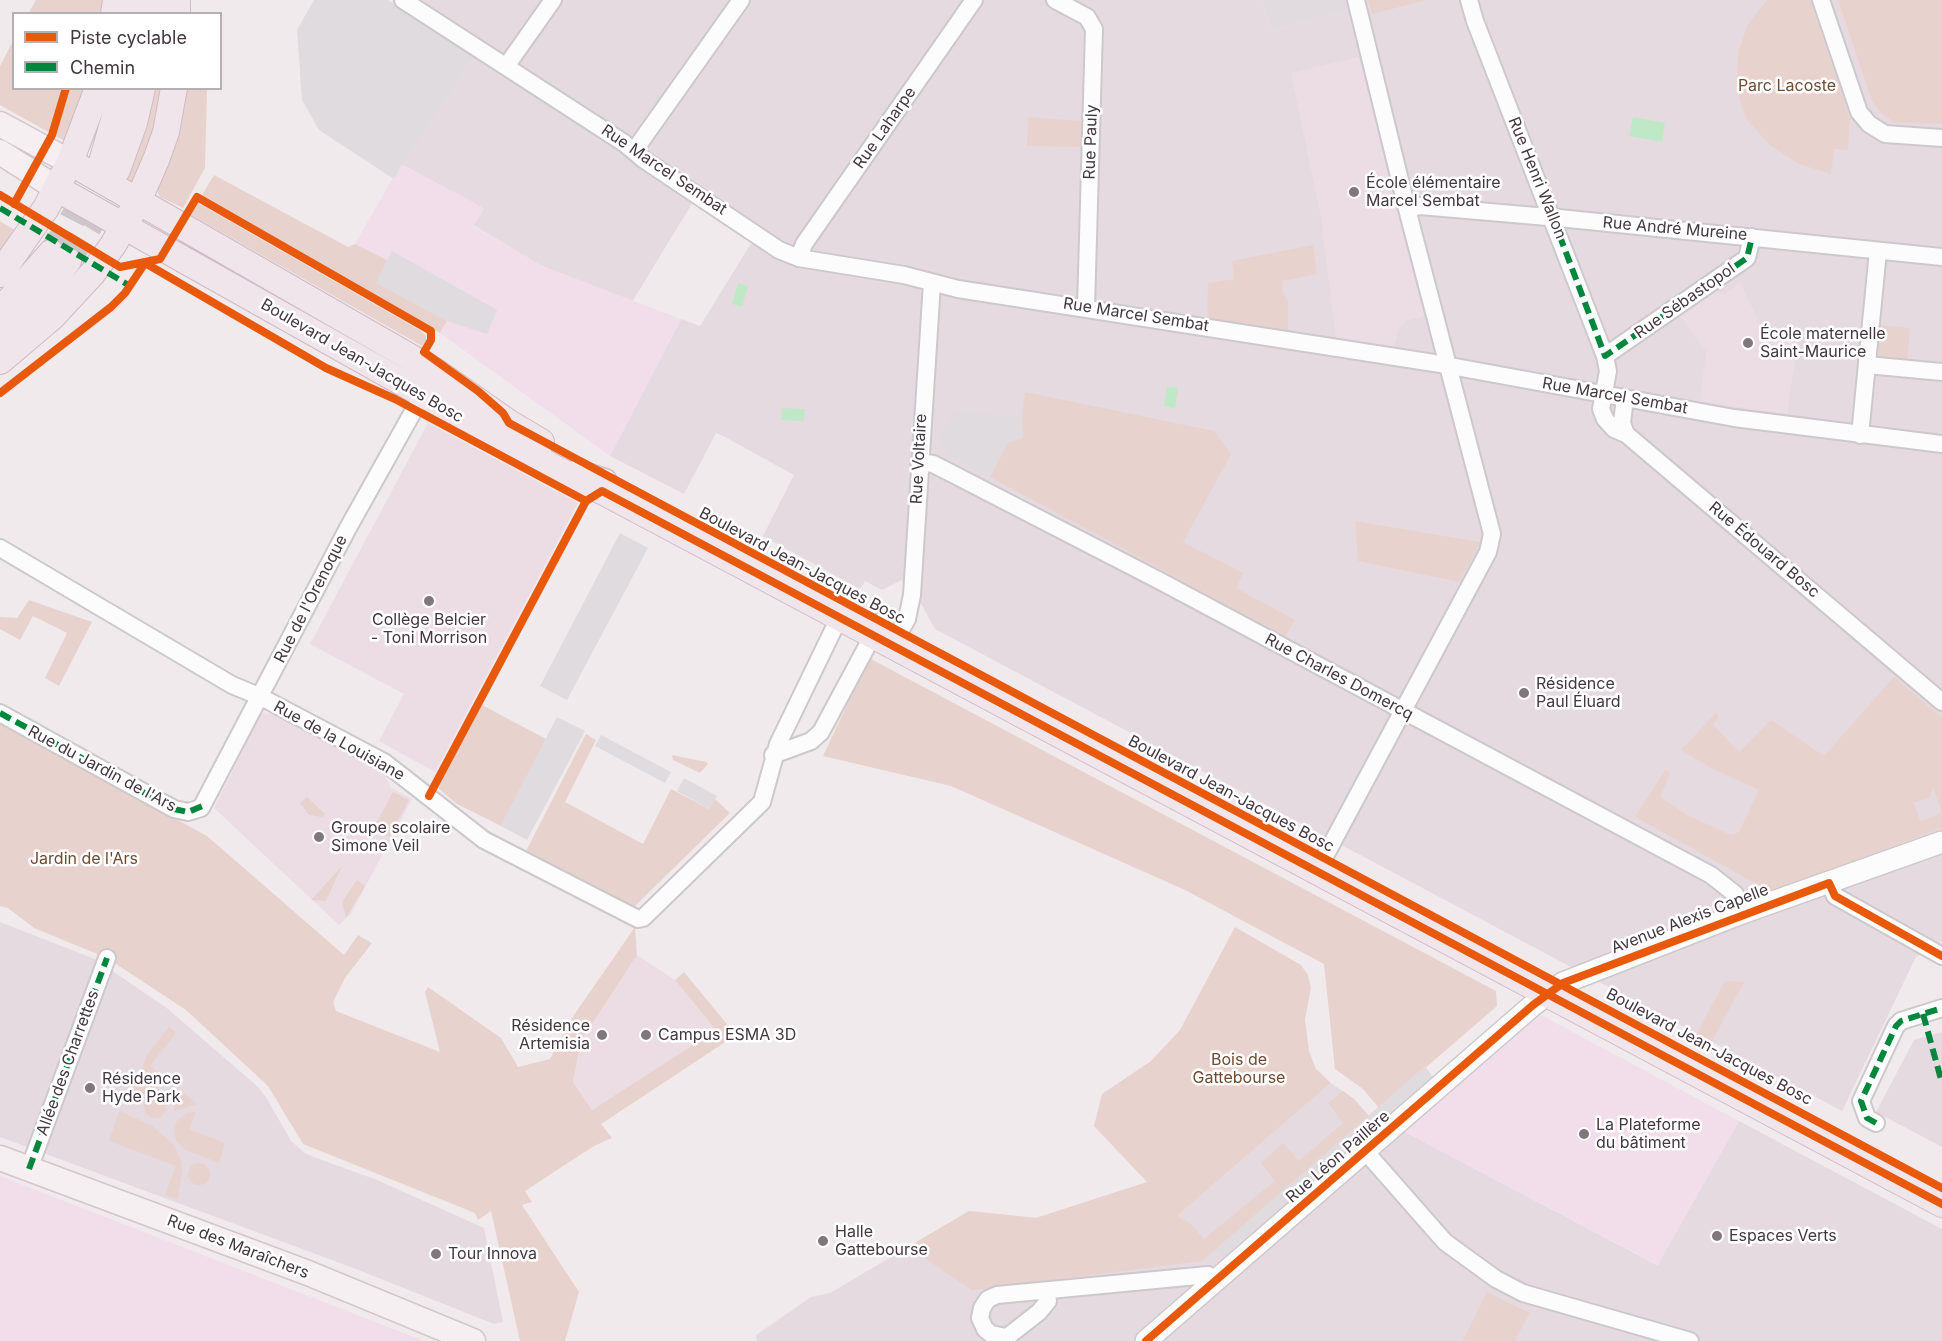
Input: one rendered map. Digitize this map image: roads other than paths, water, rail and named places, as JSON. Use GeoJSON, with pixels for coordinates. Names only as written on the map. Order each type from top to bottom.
{"type":"FeatureCollection","features":[{"type":"Feature","properties":{"kind":"main road"},"geometry":{"type":"LineString","coordinates":[[0,274],[28,237],[70,162],[97,90]]}},
{"type":"Feature","properties":{"kind":"main road"},"geometry":{"type":"LineString","coordinates":[[123,90],[110,166],[134,123],[142,90]]}},
{"type":"Feature","properties":{"kind":"main road"},"geometry":{"type":"LineString","coordinates":[[0,361],[41,328],[86,281],[124,227],[138,201],[166,132],[174,90]]}},
{"type":"Feature","properties":{"kind":"main road"},"geometry":{"type":"LineString","coordinates":[[0,124],[70,162]]}},
{"type":"Feature","properties":{"kind":"main road"},"geometry":{"type":"LineString","coordinates":[[0,152],[56,188]]}},
{"type":"Feature","properties":{"kind":"main road","name":"Boulevard Jean-Jacques Bosc"},"geometry":{"type":"LineString","coordinates":[[70,162],[435,372],[509,423],[1266,845],[1337,883],[1555,988],[1942,1188]]}},
{"type":"Feature","properties":{"kind":"main road","name":"Boulevard Jean-Jacques Bosc"},"geometry":{"type":"LineString","coordinates":[[56,188],[422,396],[839,618],[886,634],[1324,858],[1942,1204]]}},
{"type":"Feature","properties":{"kind":"main road"},"geometry":{"type":"LineString","coordinates":[[0,310],[60,257],[35,301],[0,336]]}},
{"type":"Feature","properties":{"kind":"main road","name":"Rue des Maraîchers"},"geometry":{"type":"LineString","coordinates":[[0,1158],[297,1269],[473,1341]]}},
{"type":"Feature","properties":{"kind":"street","name":"Rue Marcel Sembat"},"geometry":{"type":"LineString","coordinates":[[403,0],[494,60],[507,65],[779,250],[799,258],[904,275],[932,283],[1604,393],[1734,418],[1942,444]]}},
{"type":"Feature","properties":{"kind":"street"},"geometry":{"type":"LineString","coordinates":[[507,65],[553,0]]}},
{"type":"Feature","properties":{"kind":"street"},"geometry":{"type":"LineString","coordinates":[[634,151],[741,0]]}},
{"type":"Feature","properties":{"kind":"street","name":"Rue Laharpe"},"geometry":{"type":"LineString","coordinates":[[799,258],[804,244],[974,0]]}},
{"type":"Feature","properties":{"kind":"street","name":"Rue Pauly"},"geometry":{"type":"LineString","coordinates":[[1055,0],[1087,17],[1094,29],[1086,307]]}},
{"type":"Feature","properties":{"kind":"street"},"geometry":{"type":"LineString","coordinates":[[1324,858],[1488,552],[1492,534],[1407,209],[1356,0]]}},
{"type":"Feature","properties":{"kind":"street","name":"Rue Henri Wallon"},"geometry":{"type":"LineString","coordinates":[[1469,0],[1475,21],[1605,356],[1608,371],[1604,393]]}},
{"type":"Feature","properties":{"kind":"street"},"geometry":{"type":"LineString","coordinates":[[1821,0],[1859,112],[1869,124],[1885,134],[1942,138]]}},
{"type":"Feature","properties":{"kind":"street","name":"Rue André Mureine"},"geometry":{"type":"LineString","coordinates":[[1407,209],[1420,207],[1553,218],[1942,257]]}},
{"type":"Feature","properties":{"kind":"street","name":"Rue Sébastopol"},"geometry":{"type":"LineString","coordinates":[[1605,356],[1747,258],[1752,237]]}},
{"type":"Feature","properties":{"kind":"street"},"geometry":{"type":"LineString","coordinates":[[1860,435],[1878,251]]}},
{"type":"Feature","properties":{"kind":"street","name":"Rue Voltaire"},"geometry":{"type":"LineString","coordinates":[[886,634],[907,619],[912,595],[932,283]]}},
{"type":"Feature","properties":{"kind":"street"},"geometry":{"type":"LineString","coordinates":[[1867,365],[1942,372]]}},
{"type":"Feature","properties":{"kind":"street","name":"Rue de l'Orenoque"},"geometry":{"type":"LineString","coordinates":[[205,805],[348,528],[435,372]]}},
{"type":"Feature","properties":{"kind":"street","name":"Rue Édouard Bosc"},"geometry":{"type":"LineString","coordinates":[[1604,393],[1601,409],[1605,419],[1614,429],[1626,434],[1942,702]]}},
{"type":"Feature","properties":{"kind":"street"},"geometry":{"type":"LineString","coordinates":[[422,396],[452,403],[561,463],[607,478]]}},
{"type":"Feature","properties":{"kind":"street"},"geometry":{"type":"LineString","coordinates":[[1625,398],[1622,423],[1626,434]]}},
{"type":"Feature","properties":{"kind":"street","name":"Rue Charles Domercq"},"geometry":{"type":"LineString","coordinates":[[919,462],[933,464],[947,471],[1711,875],[1735,894],[1742,913]]}},
{"type":"Feature","properties":{"kind":"street","name":"Rue de la Louisiane"},"geometry":{"type":"LineString","coordinates":[[0,548],[232,685],[261,697],[401,773],[484,840],[638,920],[643,918],[762,802],[773,755],[839,618]]}},
{"type":"Feature","properties":{"kind":"street"},"geometry":{"type":"LineString","coordinates":[[773,755],[811,741],[821,732],[886,634]]}},
{"type":"Feature","properties":{"kind":"street","name":"Rue du Jardin de l'Ars"},"geometry":{"type":"LineString","coordinates":[[0,713],[174,809],[188,812],[205,805]]}},
{"type":"Feature","properties":{"kind":"street","name":"Avenue Alexis Capelle"},"geometry":{"type":"LineString","coordinates":[[1555,988],[1742,913],[1942,842]]}},
{"type":"Feature","properties":{"kind":"street"},"geometry":{"type":"LineString","coordinates":[[1266,845],[1310,860],[1324,858]]}},
{"type":"Feature","properties":{"kind":"street"},"geometry":{"type":"LineString","coordinates":[[1324,858],[1337,883]]}},
{"type":"Feature","properties":{"kind":"street"},"geometry":{"type":"LineString","coordinates":[[1829,883],[1834,896],[1942,956]]}},
{"type":"Feature","properties":{"kind":"street","name":"Allée des Charrettes"},"geometry":{"type":"LineString","coordinates":[[29,1169],[107,958]]}},
{"type":"Feature","properties":{"kind":"street","name":"Rue Léon Paillère"},"geometry":{"type":"LineString","coordinates":[[1146,1341],[1555,988]]}},
{"type":"Feature","properties":{"kind":"street"},"geometry":{"type":"LineString","coordinates":[[1876,1123],[1867,1118],[1861,1101],[1896,1026],[1901,1021],[1942,1008]]}},
{"type":"Feature","properties":{"kind":"street"},"geometry":{"type":"LineString","coordinates":[[1365,1151],[1445,1242],[1496,1279],[1523,1293],[1690,1341]]}},
{"type":"Feature","properties":{"kind":"street"},"geometry":{"type":"LineString","coordinates":[[1047,1291],[1208,1275],[1214,1283]]}},
{"type":"Feature","properties":{"kind":"tunnel"},"geometry":{"type":"LineString","coordinates":[[51,253],[67,230],[102,162]]}},
{"type":"Feature","properties":{"kind":"tunnel"},"geometry":{"type":"LineString","coordinates":[[68,261],[107,197],[117,170]]}},
{"type":"Feature","properties":{"kind":"place","name":"École élémentaire Marcel Sembat"},"geometry":{"type":"Point","coordinates":[1354,192]}},
{"type":"Feature","properties":{"kind":"place","name":"École maternelle Saint-Maurice"},"geometry":{"type":"Point","coordinates":[1748,343]}},
{"type":"Feature","properties":{"kind":"place","name":"Collège Belcier - Toni Morrison"},"geometry":{"type":"Point","coordinates":[429,601]}},
{"type":"Feature","properties":{"kind":"place","name":"Résidence Paul Éluard"},"geometry":{"type":"Point","coordinates":[1524,693]}},
{"type":"Feature","properties":{"kind":"place","name":"Groupe scolaire Simone Veil"},"geometry":{"type":"Point","coordinates":[319,837]}},
{"type":"Feature","properties":{"kind":"place","name":"Résidence Artemisia"},"geometry":{"type":"Point","coordinates":[602,1035]}},
{"type":"Feature","properties":{"kind":"place","name":"Campus ESMA 3D"},"geometry":{"type":"Point","coordinates":[646,1035]}},
{"type":"Feature","properties":{"kind":"place","name":"Résidence Hyde Park"},"geometry":{"type":"Point","coordinates":[90,1088]}},
{"type":"Feature","properties":{"kind":"place","name":"La Plateforme du bâtiment"},"geometry":{"type":"Point","coordinates":[1584,1134]}},
{"type":"Feature","properties":{"kind":"place","name":"Espaces Verts"},"geometry":{"type":"Point","coordinates":[1717,1236]}},
{"type":"Feature","properties":{"kind":"place","name":"Halle Gattebourse"},"geometry":{"type":"Point","coordinates":[823,1241]}},
{"type":"Feature","properties":{"kind":"place","name":"Tour Innova"},"geometry":{"type":"Point","coordinates":[436,1254]}},
{"type":"Feature","properties":{"kind":"park label","name":"Parc Lacoste"},"geometry":{"type":"Point","coordinates":[1787,86]}},
{"type":"Feature","properties":{"kind":"park label","name":"Jardin de l'Ars"},"geometry":{"type":"Point","coordinates":[84,859]}},
{"type":"Feature","properties":{"kind":"park label","name":"Bois de Gattebourse"},"geometry":{"type":"Point","coordinates":[1239,1069]}}]}
